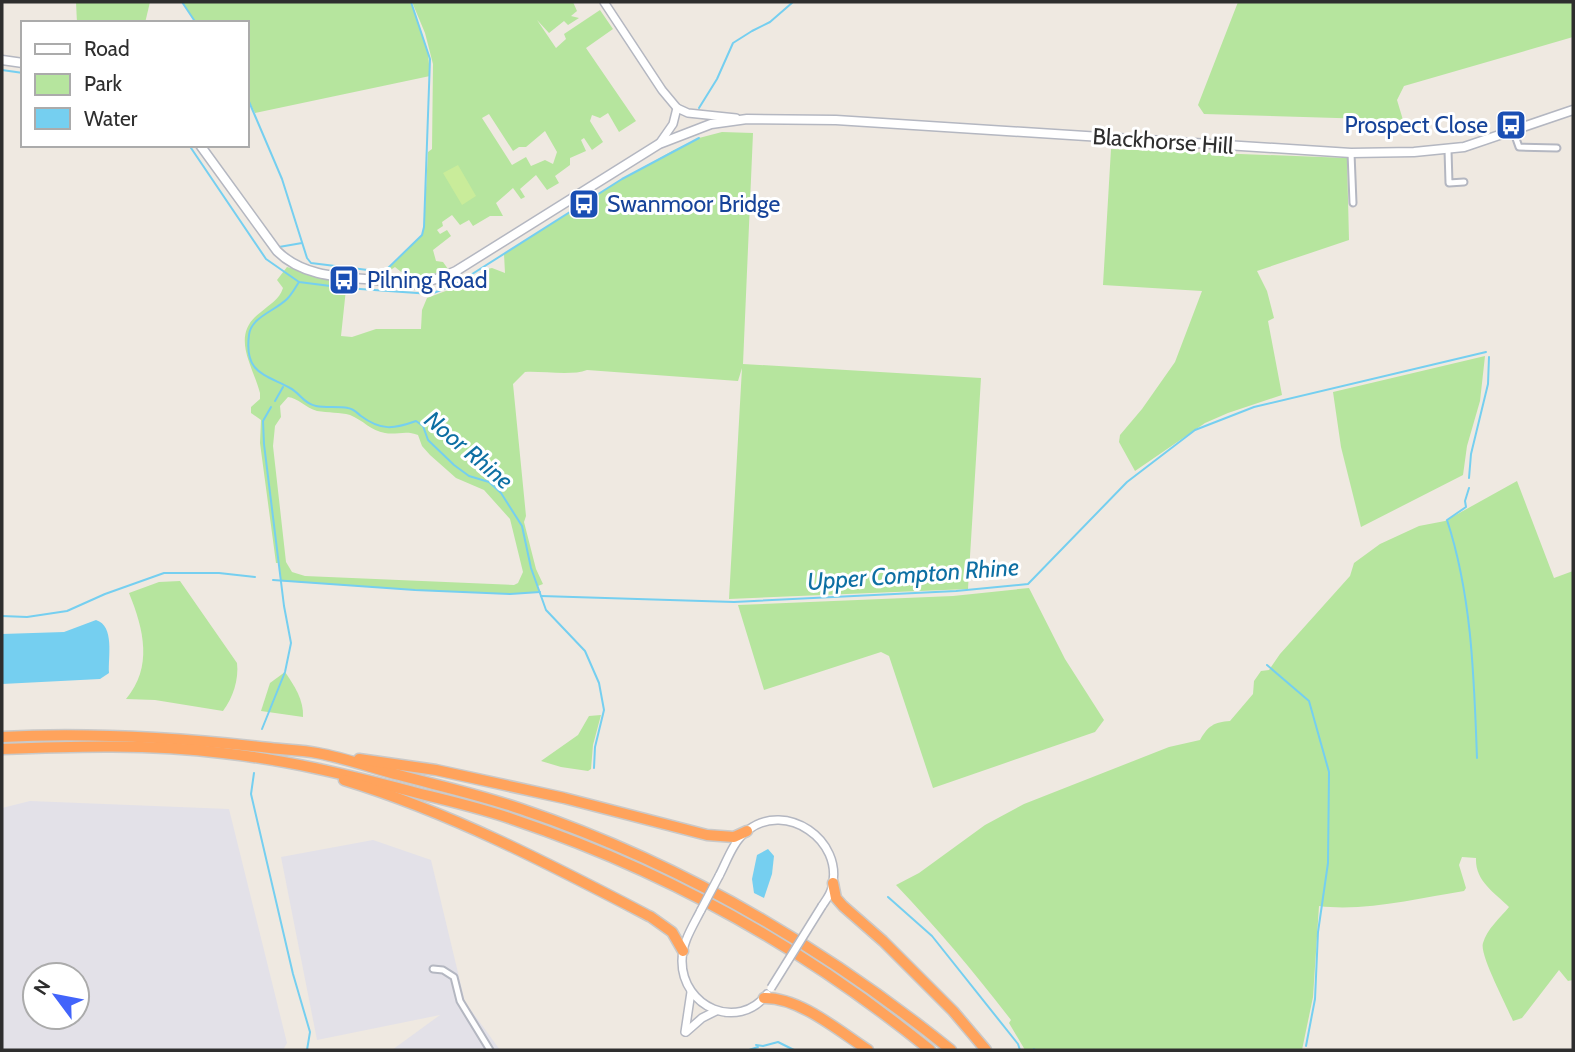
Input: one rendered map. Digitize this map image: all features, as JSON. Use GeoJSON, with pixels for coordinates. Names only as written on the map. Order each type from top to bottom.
{"type":"FeatureCollection","features":[{"type":"Feature","properties":{"kind":"highway"},"geometry":{"type":"LineString","coordinates":[[2,737],[49,734],[134,736],[317,752],[436,770],[564,798],[707,835],[734,837],[747,831]]}},
{"type":"Feature","properties":{"kind":"highway"},"geometry":{"type":"LineString","coordinates":[[2,749],[133,747],[221,752],[279,760],[496,813],[569,839],[651,874],[724,911],[810,961],[930,1050]]}},
{"type":"Feature","properties":{"kind":"highway"},"geometry":{"type":"LineString","coordinates":[[317,752],[521,808],[657,863],[732,902],[816,951],[901,1010],[951,1050]]}},
{"type":"Feature","properties":{"kind":"highway"},"geometry":{"type":"LineString","coordinates":[[279,760],[436,812],[513,846],[651,917],[671,932],[683,951]]}},
{"type":"Feature","properties":{"kind":"highway"},"geometry":{"type":"LineString","coordinates":[[833,883],[836,898],[843,906],[883,941],[953,1011],[986,1050]]}},
{"type":"Feature","properties":{"kind":"highway"},"geometry":{"type":"LineString","coordinates":[[764,998],[785,1000],[798,1006],[868,1050]]}},
{"type":"Feature","properties":{"kind":"main road"},"geometry":{"type":"LineString","coordinates":[[2,60],[21,63]]}},
{"type":"Feature","properties":{"kind":"main road","name":"Blackhorse Hill"},"geometry":{"type":"LineString","coordinates":[[201,147],[287,261],[309,271],[411,284],[435,281],[495,249],[659,144],[711,124],[747,119],[836,120],[1351,153],[1448,150],[1573,110]]}},
{"type":"Feature","properties":{"kind":"street"},"geometry":{"type":"LineString","coordinates":[[604,2],[662,90],[677,108],[699,115],[747,119]]}},
{"type":"Feature","properties":{"kind":"street"},"geometry":{"type":"LineString","coordinates":[[659,144],[673,124],[677,108]]}},
{"type":"Feature","properties":{"kind":"street"},"geometry":{"type":"LineString","coordinates":[[1513,131],[1519,147],[1556,148]]}},
{"type":"Feature","properties":{"kind":"street"},"geometry":{"type":"LineString","coordinates":[[1448,150],[1449,183],[1464,182]]}},
{"type":"Feature","properties":{"kind":"street"},"geometry":{"type":"LineString","coordinates":[[1351,153],[1353,203]]}},
{"type":"Feature","properties":{"kind":"street"},"geometry":{"type":"LineString","coordinates":[[1353,194],[1362,194]]}},
{"type":"Feature","properties":{"kind":"street"},"geometry":{"type":"LineString","coordinates":[[783,820],[812,831],[828,852],[833,883],[822,906],[764,998],[742,1010],[716,1011],[698,1001],[691,992],[682,969],[683,951],[738,840],[747,831],[768,821],[783,820]]}},
{"type":"Feature","properties":{"kind":"street"},"geometry":{"type":"LineString","coordinates":[[433,970],[443,970],[454,977],[460,1002],[490,1050]]}},
{"type":"Feature","properties":{"kind":"street"},"geometry":{"type":"LineString","coordinates":[[691,992],[685,1032],[716,1011]]}},
{"type":"Feature","properties":{"kind":"shaded area"},"geometry":{"type":"Polygon","coordinates":[[[30,801],[229,809],[287,1043],[283,1050],[2,1050],[2,808],[30,801]]]}},
{"type":"Feature","properties":{"kind":"shaded area"},"geometry":{"type":"Polygon","coordinates":[[[373,840],[431,860],[465,1002],[500,1050],[392,1050],[440,1015],[317,1040],[281,857],[373,840]]]}},
{"type":"Feature","properties":{"kind":"green space"},"geometry":{"type":"Polygon","coordinates":[[[76,2],[150,2],[145,21],[77,21],[76,2]]]}},
{"type":"Feature","properties":{"kind":"green space"},"geometry":{"type":"Polygon","coordinates":[[[182,2],[411,2],[428,52],[430,76],[255,113],[248,99],[248,21],[195,21],[182,2]]]}},
{"type":"Feature","properties":{"kind":"green space"},"geometry":{"type":"Polygon","coordinates":[[[412,2],[573,2],[577,11],[571,16],[579,18],[568,25],[564,21],[549,33],[537,20],[556,48],[566,39],[564,34],[600,10],[613,29],[586,48],[636,121],[619,132],[608,113],[600,118],[592,115],[590,121],[603,142],[592,150],[584,138],[581,140],[586,151],[570,158],[570,165],[555,176],[559,183],[547,190],[536,175],[520,189],[525,197],[521,199],[513,188],[496,203],[503,216],[490,216],[473,226],[469,220],[460,225],[452,215],[442,222],[443,226],[437,230],[440,234],[447,230],[451,236],[433,250],[436,261],[443,262],[448,269],[414,277],[395,267],[389,271],[388,276],[382,275],[422,235],[424,227],[428,152],[432,149],[433,64],[425,33],[412,2]],[[489,114],[482,118],[512,165],[526,157],[531,166],[545,160],[553,164],[557,152],[545,131],[526,147],[513,151],[489,114]]]}},
{"type":"Feature","properties":{"kind":"green space"},"geometry":{"type":"Polygon","coordinates":[[[1238,2],[1573,2],[1573,37],[1404,86],[1397,100],[1403,120],[1204,114],[1198,105],[1238,2]]]}},
{"type":"Feature","properties":{"kind":"green space"},"geometry":{"type":"Polygon","coordinates":[[[722,132],[753,133],[743,364],[981,378],[968,589],[729,599],[742,368],[738,381],[587,370],[566,373],[525,372],[513,384],[526,516],[524,522],[536,569],[543,584],[538,586],[540,592],[510,594],[415,590],[281,581],[279,563],[276,563],[260,443],[261,420],[251,413],[251,407],[260,399],[260,393],[245,340],[251,321],[274,302],[281,292],[283,288],[277,280],[287,267],[323,277],[358,282],[357,289],[346,289],[341,336],[352,337],[376,329],[421,329],[422,310],[427,298],[459,286],[487,269],[505,273],[504,254],[622,179],[699,138],[722,132]],[[288,397],[280,406],[281,417],[275,426],[273,446],[286,562],[292,572],[305,576],[514,585],[518,583],[523,572],[510,519],[484,490],[456,478],[430,455],[422,446],[418,435],[380,432],[350,415],[317,411],[288,397]]]}},
{"type":"Feature","properties":{"kind":"green space"},"geometry":{"type":"Polygon","coordinates":[[[1111,149],[1347,158],[1349,240],[1257,271],[1267,291],[1274,318],[1268,321],[1282,395],[1205,423],[1135,471],[1119,442],[1120,435],[1175,362],[1202,291],[1103,285],[1111,149]]]}},
{"type":"Feature","properties":{"kind":"green space"},"geometry":{"type":"Polygon","coordinates":[[[458,165],[476,196],[462,205],[443,173],[458,165]]]}},
{"type":"Feature","properties":{"kind":"green space"},"geometry":{"type":"Polygon","coordinates":[[[1485,356],[1480,401],[1467,446],[1463,475],[1361,527],[1341,447],[1333,392],[1485,356]]]}},
{"type":"Feature","properties":{"kind":"green space"},"geometry":{"type":"Polygon","coordinates":[[[1517,481],[1554,578],[1573,571],[1573,980],[1568,981],[1559,970],[1522,1018],[1513,1021],[1489,969],[1483,949],[1487,933],[1509,907],[1482,880],[1476,858],[1462,857],[1459,865],[1466,888],[1464,891],[1373,906],[1319,906],[1313,997],[1302,1050],[1025,1050],[1009,1023],[1011,1020],[997,1002],[896,885],[919,873],[985,825],[1024,804],[1169,747],[1200,740],[1212,726],[1230,721],[1253,694],[1254,681],[1261,671],[1269,670],[1280,654],[1350,576],[1354,563],[1380,544],[1419,526],[1445,521],[1517,481]]]}},
{"type":"Feature","properties":{"kind":"green space"},"geometry":{"type":"Polygon","coordinates":[[[180,581],[237,663],[234,688],[223,711],[155,700],[126,699],[140,674],[143,661],[142,634],[129,593],[159,582],[180,581]]]}},
{"type":"Feature","properties":{"kind":"green space"},"geometry":{"type":"Polygon","coordinates":[[[1029,588],[1065,659],[1104,720],[1095,732],[933,788],[889,656],[881,652],[764,690],[738,605],[953,596],[1029,588]]]}},
{"type":"Feature","properties":{"kind":"green space"},"geometry":{"type":"Polygon","coordinates":[[[285,672],[300,699],[303,717],[261,711],[270,683],[285,672]]]}},
{"type":"Feature","properties":{"kind":"green space"},"geometry":{"type":"Polygon","coordinates":[[[601,715],[593,745],[591,769],[588,771],[561,767],[541,761],[578,735],[589,716],[601,715]]]}},
{"type":"Feature","properties":{"kind":"water"},"geometry":{"type":"Polygon","coordinates":[[[96,620],[102,623],[108,635],[109,673],[100,679],[2,684],[2,634],[64,632],[96,620]]]}},
{"type":"Feature","properties":{"kind":"water"},"geometry":{"type":"Polygon","coordinates":[[[768,849],[774,856],[772,874],[764,898],[754,893],[752,879],[757,855],[768,849]]]}},
{"type":"Feature","properties":{"kind":"waterway"},"geometry":{"type":"LineString","coordinates":[[182,2],[195,21]]}},
{"type":"Feature","properties":{"kind":"waterway"},"geometry":{"type":"LineString","coordinates":[[248,99],[282,179],[307,258],[311,263],[384,272],[422,235],[424,227],[430,59],[411,2]]}},
{"type":"Feature","properties":{"kind":"waterway"},"geometry":{"type":"LineString","coordinates":[[699,108],[717,79],[733,43],[770,22],[793,2]]}},
{"type":"Feature","properties":{"kind":"waterway"},"geometry":{"type":"LineString","coordinates":[[2,70],[21,73]]}},
{"type":"Feature","properties":{"kind":"waterway"},"geometry":{"type":"LineString","coordinates":[[190,147],[266,259],[299,282],[431,294],[458,283],[622,179],[699,138]]}},
{"type":"Feature","properties":{"kind":"waterway"},"geometry":{"type":"LineString","coordinates":[[279,247],[302,243]]}},
{"type":"Feature","properties":{"kind":"waterway","name":"Noor Rhine"},"geometry":{"type":"LineString","coordinates":[[299,282],[287,299],[254,323],[248,348],[253,365],[264,375],[293,390],[312,405],[354,410],[368,421],[381,426],[394,427],[416,421],[423,426],[428,440],[454,465],[469,476],[489,482],[501,493],[522,526],[531,568],[546,610],[585,651],[599,683],[604,710],[595,747],[594,768]]}},
{"type":"Feature","properties":{"kind":"waterway","name":"Upper Compton Rhine"},"geometry":{"type":"LineString","coordinates":[[541,596],[734,602],[956,591],[1028,584],[1127,482],[1195,430],[1254,407],[1486,352]]}},
{"type":"Feature","properties":{"kind":"waterway"},"geometry":{"type":"LineString","coordinates":[[1469,478],[1471,454],[1488,384],[1489,357]]}},
{"type":"Feature","properties":{"kind":"waterway"},"geometry":{"type":"LineString","coordinates":[[275,401],[283,387]]}},
{"type":"Feature","properties":{"kind":"waterway"},"geometry":{"type":"LineString","coordinates":[[262,729],[285,672],[291,643],[264,444],[263,421],[271,407]]}},
{"type":"Feature","properties":{"kind":"waterway"},"geometry":{"type":"LineString","coordinates":[[1469,488],[1466,507],[1447,520],[1467,608],[1477,758]]}},
{"type":"Feature","properties":{"kind":"waterway"},"geometry":{"type":"LineString","coordinates":[[2,616],[27,617],[67,611],[164,573],[219,573],[255,577]]}},
{"type":"Feature","properties":{"kind":"waterway"},"geometry":{"type":"LineString","coordinates":[[273,580],[415,590],[510,594],[540,592]]}},
{"type":"Feature","properties":{"kind":"waterway"},"geometry":{"type":"LineString","coordinates":[[1267,665],[1309,701],[1329,772],[1328,863],[1318,932],[1315,999],[1306,1046]]}},
{"type":"Feature","properties":{"kind":"waterway"},"geometry":{"type":"LineString","coordinates":[[254,773],[251,794],[293,974],[310,1032],[307,1050]]}},
{"type":"Feature","properties":{"kind":"waterway"},"geometry":{"type":"LineString","coordinates":[[888,897],[932,936],[1020,1050]]}},
{"type":"Feature","properties":{"kind":"waterway"},"geometry":{"type":"LineString","coordinates":[[756,1045],[778,1042],[794,1050]]}},
{"type":"Feature","properties":{"kind":"waterway"},"geometry":{"type":"LineString","coordinates":[[749,1050],[758,1047]]}},
{"type":"Feature","properties":{"kind":"place","name":"Prospect Close"},"geometry":{"type":"Point","coordinates":[1511,125]}},
{"type":"Feature","properties":{"kind":"place","name":"Swanmoor Bridge"},"geometry":{"type":"Point","coordinates":[584,204]}},
{"type":"Feature","properties":{"kind":"place","name":"Pilning Road"},"geometry":{"type":"Point","coordinates":[344,280]}}]}
